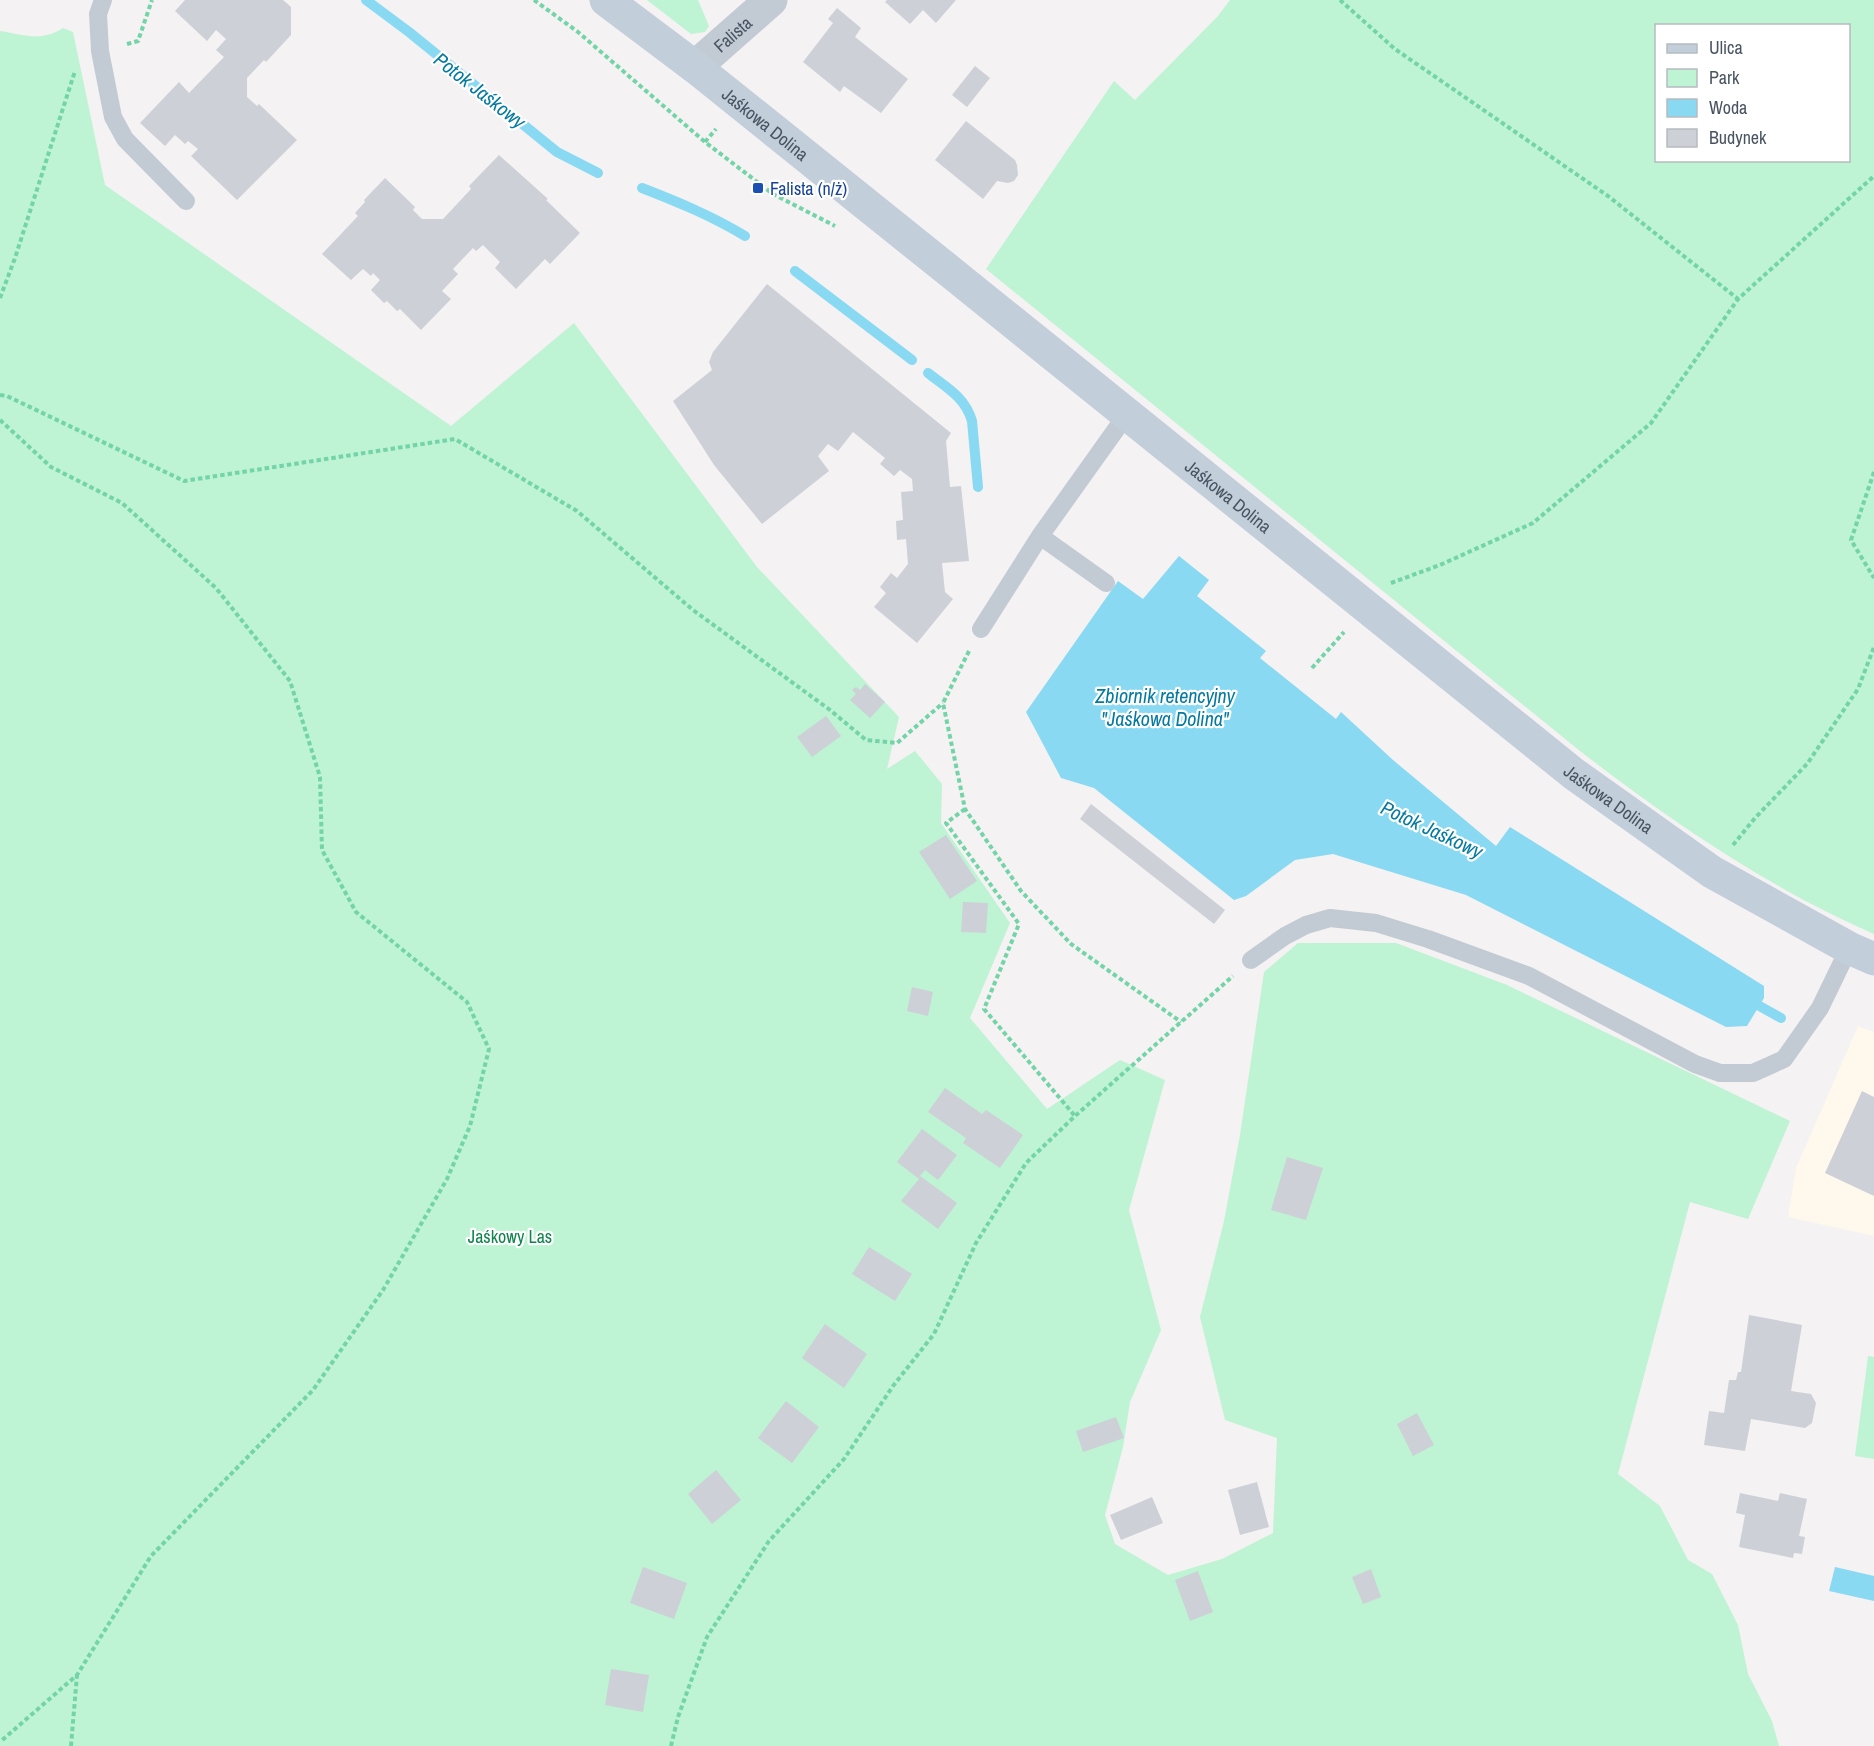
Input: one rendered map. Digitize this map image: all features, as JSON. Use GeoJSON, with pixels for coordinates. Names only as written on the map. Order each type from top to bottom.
{"type":"FeatureCollection","features":[{"type":"Feature","properties":{"kind":"street","name":"Jaśkowa Dolina"},"geometry":{"type":"LineString","coordinates":[[606,0],[1127,414],[1574,774],[1712,872],[1862,953]]}},
{"type":"Feature","properties":{"kind":"street","name":"Falista"},"geometry":{"type":"LineString","coordinates":[[694,68],[771,0]]}},
{"type":"Feature","properties":{"kind":"lane"},"geometry":{"type":"LineString","coordinates":[[103,0],[98,14],[100,51],[113,117],[126,139],[186,201]]}},
{"type":"Feature","properties":{"kind":"lane"},"geometry":{"type":"LineString","coordinates":[[981,629],[1040,536],[1127,414]]}},
{"type":"Feature","properties":{"kind":"lane"},"geometry":{"type":"LineString","coordinates":[[1040,536],[1106,583]]}},
{"type":"Feature","properties":{"kind":"lane"},"geometry":{"type":"LineString","coordinates":[[1251,960],[1285,936],[1314,922],[1329,918],[1376,923],[1428,939],[1529,976],[1695,1064],[1720,1073],[1753,1073],[1784,1059],[1862,953]]}},
{"type":"Feature","properties":{"kind":"path"},"geometry":{"type":"LineString","coordinates":[[1340,0],[1395,49],[1608,196],[1738,299]]}},
{"type":"Feature","properties":{"kind":"path"},"geometry":{"type":"LineString","coordinates":[[0,298],[76,68]]}},
{"type":"Feature","properties":{"kind":"path"},"geometry":{"type":"LineString","coordinates":[[1353,597],[1440,565],[1533,523],[1651,423],[1738,299],[1874,176]]}},
{"type":"Feature","properties":{"kind":"path"},"geometry":{"type":"LineString","coordinates":[[0,395],[8,396],[184,481],[455,439],[578,511],[693,610],[830,710],[866,740],[897,743],[943,703],[981,629]]}},
{"type":"Feature","properties":{"kind":"path"},"geometry":{"type":"LineString","coordinates":[[0,420],[51,466],[122,503],[130,510],[216,588],[290,681],[320,777],[322,850],[356,912],[467,1002],[489,1049],[470,1126],[447,1179],[383,1290],[313,1389],[151,1556],[77,1674],[0,1742]]}},
{"type":"Feature","properties":{"kind":"path"},"geometry":{"type":"LineString","coordinates":[[1874,472],[1851,540],[1874,578]]}},
{"type":"Feature","properties":{"kind":"path"},"geometry":{"type":"LineString","coordinates":[[1312,668],[1345,632]]}},
{"type":"Feature","properties":{"kind":"path"},"geometry":{"type":"LineString","coordinates":[[1712,872],[1755,818],[1807,764],[1858,689],[1874,647]]}},
{"type":"Feature","properties":{"kind":"path"},"geometry":{"type":"LineString","coordinates":[[943,703],[965,809],[1021,891],[1071,944],[1181,1022]]}},
{"type":"Feature","properties":{"kind":"path"},"geometry":{"type":"LineString","coordinates":[[965,809],[946,823],[1019,924],[984,1009],[1075,1116]]}},
{"type":"Feature","properties":{"kind":"path"},"geometry":{"type":"LineString","coordinates":[[671,1746],[678,1717],[707,1637],[769,1541],[844,1460],[893,1386],[934,1334],[976,1243],[1026,1163],[1075,1116],[1251,960]]}},
{"type":"Feature","properties":{"kind":"path"},"geometry":{"type":"LineString","coordinates":[[71,1746],[77,1674]]}},
{"type":"Feature","properties":{"kind":"shaded area"},"geometry":{"type":"Polygon","coordinates":[[[1858,1026],[1874,1032],[1874,1236],[1788,1217],[1796,1168],[1858,1026]]]}},
{"type":"Feature","properties":{"kind":"green space"},"geometry":{"type":"Polygon","coordinates":[[[647,0],[698,0],[709,26],[705,32],[691,34],[647,0]]]}},
{"type":"Feature","properties":{"kind":"green space"},"geometry":{"type":"Polygon","coordinates":[[[1230,0],[1874,0],[1874,934],[1759,875],[1721,852],[1614,777],[986,269],[1114,81],[1135,100],[1218,16],[1230,0]]]}},
{"type":"Feature","properties":{"kind":"green space","name":"Jaśkowy Las"},"geometry":{"type":"Polygon","coordinates":[[[63,28],[73,32],[105,185],[451,426],[574,323],[757,567],[899,717],[887,769],[915,751],[942,784],[941,823],[1010,923],[970,1018],[1047,1109],[1120,1060],[1165,1080],[1129,1210],[1161,1330],[1130,1402],[1123,1447],[1105,1515],[1115,1544],[1168,1575],[1222,1559],[1273,1533],[1277,1438],[1225,1420],[1200,1317],[1224,1221],[1240,1135],[1264,972],[1298,943],[1396,943],[1507,985],[1790,1121],[1748,1219],[1690,1202],[1618,1474],[1660,1506],[1688,1560],[1712,1574],[1738,1625],[1748,1674],[1772,1721],[1779,1746],[0,1746],[0,31],[25,36],[40,36],[63,28]]]}},
{"type":"Feature","properties":{"kind":"green space"},"geometry":{"type":"Polygon","coordinates":[[[1868,1356],[1874,1357],[1874,1459],[1855,1456],[1868,1356]]]}},
{"type":"Feature","properties":{"kind":"water","name":"Zbiornik retencyjny \"Jaśkowa Dolina\""},"geometry":{"type":"Polygon","coordinates":[[[1179,556],[1209,580],[1197,596],[1266,651],[1260,658],[1336,719],[1341,712],[1393,760],[1496,846],[1510,827],[1764,986],[1764,998],[1747,1026],[1726,1027],[1466,895],[1333,854],[1295,860],[1246,896],[1234,900],[1094,788],[1061,778],[1026,712],[1118,581],[1143,599],[1179,556]]]}},
{"type":"Feature","properties":{"kind":"water"},"geometry":{"type":"Polygon","coordinates":[[[1835,1567],[1874,1576],[1874,1601],[1829,1591],[1835,1567]]]}},
{"type":"Feature","properties":{"kind":"building"},"geometry":{"type":"Polygon","coordinates":[[[185,0],[283,0],[291,7],[291,35],[266,62],[264,60],[247,78],[247,97],[257,106],[259,104],[297,140],[237,200],[191,156],[198,149],[188,141],[185,144],[175,135],[165,146],[140,123],[179,82],[189,93],[224,57],[216,50],[226,39],[216,30],[207,41],[175,11],[185,0]]]}},
{"type":"Feature","properties":{"kind":"building"},"geometry":{"type":"Polygon","coordinates":[[[887,0],[956,0],[936,23],[923,10],[910,24],[885,2],[887,0]]]}},
{"type":"Feature","properties":{"kind":"building"},"geometry":{"type":"Polygon","coordinates":[[[837,8],[861,28],[855,37],[908,79],[881,113],[844,86],[840,92],[803,62],[833,23],[828,19],[837,8]]]}},
{"type":"Feature","properties":{"kind":"building"},"geometry":{"type":"Polygon","coordinates":[[[975,66],[990,78],[967,107],[952,95],[975,66]]]}},
{"type":"Feature","properties":{"kind":"building"},"geometry":{"type":"Polygon","coordinates":[[[966,121],[1015,160],[1017,165],[1018,175],[1014,181],[1008,183],[997,181],[983,199],[935,160],[966,121]]]}},
{"type":"Feature","properties":{"kind":"building"},"geometry":{"type":"Polygon","coordinates":[[[499,155],[548,199],[546,200],[580,233],[550,264],[545,259],[516,289],[495,268],[500,262],[483,245],[476,251],[473,248],[453,269],[458,274],[442,291],[451,299],[421,330],[400,309],[397,311],[387,301],[384,303],[371,290],[380,280],[373,273],[371,276],[363,269],[351,280],[322,254],[358,216],[355,213],[365,202],[364,200],[385,178],[415,207],[413,210],[422,219],[443,219],[471,189],[469,186],[499,155]]]}},
{"type":"Feature","properties":{"kind":"building"},"geometry":{"type":"Polygon","coordinates":[[[767,284],[951,433],[946,441],[950,487],[961,486],[969,561],[942,563],[945,592],[953,599],[917,643],[874,607],[886,593],[880,587],[891,573],[897,578],[908,564],[906,539],[897,540],[896,521],[903,520],[901,492],[913,491],[912,479],[900,470],[894,476],[880,464],[885,458],[853,432],[838,451],[828,444],[818,456],[829,471],[762,524],[714,465],[673,401],[712,370],[709,362],[713,352],[767,284]]]}},
{"type":"Feature","properties":{"kind":"building"},"geometry":{"type":"Polygon","coordinates":[[[865,684],[885,702],[870,718],[850,700],[856,694],[852,690],[856,687],[860,690],[865,684]]]}},
{"type":"Feature","properties":{"kind":"building"},"geometry":{"type":"Polygon","coordinates":[[[826,716],[841,736],[812,757],[797,737],[826,716]]]}},
{"type":"Feature","properties":{"kind":"building"},"geometry":{"type":"Polygon","coordinates":[[[1091,804],[1225,910],[1214,924],[1080,819],[1091,804]]]}},
{"type":"Feature","properties":{"kind":"building"},"geometry":{"type":"Polygon","coordinates":[[[946,835],[977,881],[950,899],[919,852],[946,835]]]}},
{"type":"Feature","properties":{"kind":"building"},"geometry":{"type":"Polygon","coordinates":[[[963,902],[988,903],[986,933],[961,932],[963,902]]]}},
{"type":"Feature","properties":{"kind":"building"},"geometry":{"type":"Polygon","coordinates":[[[912,987],[933,992],[928,1016],[907,1011],[912,987]]]}},
{"type":"Feature","properties":{"kind":"building"},"geometry":{"type":"Polygon","coordinates":[[[945,1088],[982,1114],[986,1110],[1023,1135],[1000,1168],[963,1143],[966,1138],[928,1112],[945,1088]]]}},
{"type":"Feature","properties":{"kind":"building"},"geometry":{"type":"Polygon","coordinates":[[[1862,1091],[1874,1097],[1874,1196],[1825,1173],[1862,1091]]]}},
{"type":"Feature","properties":{"kind":"building"},"geometry":{"type":"Polygon","coordinates":[[[922,1129],[957,1155],[938,1180],[925,1170],[920,1176],[957,1203],[938,1229],[901,1201],[919,1179],[897,1162],[922,1129]]]}},
{"type":"Feature","properties":{"kind":"building"},"geometry":{"type":"Polygon","coordinates":[[[1287,1157],[1323,1168],[1306,1220],[1271,1210],[1287,1157]]]}},
{"type":"Feature","properties":{"kind":"building"},"geometry":{"type":"Polygon","coordinates":[[[869,1247],[912,1274],[895,1301],[852,1274],[869,1247]]]}},
{"type":"Feature","properties":{"kind":"building"},"geometry":{"type":"Polygon","coordinates":[[[1749,1315],[1802,1325],[1791,1391],[1811,1394],[1816,1403],[1812,1423],[1805,1428],[1751,1419],[1745,1451],[1704,1445],[1709,1411],[1724,1413],[1729,1380],[1736,1380],[1738,1372],[1741,1372],[1749,1315]]]}},
{"type":"Feature","properties":{"kind":"building"},"geometry":{"type":"Polygon","coordinates":[[[825,1324],[867,1354],[844,1388],[802,1358],[825,1324]]]}},
{"type":"Feature","properties":{"kind":"building"},"geometry":{"type":"Polygon","coordinates":[[[786,1401],[819,1427],[792,1463],[758,1438],[786,1401]]]}},
{"type":"Feature","properties":{"kind":"building"},"geometry":{"type":"Polygon","coordinates":[[[1417,1413],[1434,1445],[1413,1456],[1397,1424],[1417,1413]]]}},
{"type":"Feature","properties":{"kind":"building"},"geometry":{"type":"Polygon","coordinates":[[[1116,1417],[1124,1438],[1083,1452],[1076,1431],[1116,1417]]]}},
{"type":"Feature","properties":{"kind":"building"},"geometry":{"type":"Polygon","coordinates":[[[716,1470],[741,1500],[712,1524],[688,1494],[716,1470]]]}},
{"type":"Feature","properties":{"kind":"building"},"geometry":{"type":"Polygon","coordinates":[[[1257,1482],[1269,1527],[1240,1535],[1228,1490],[1257,1482]]]}},
{"type":"Feature","properties":{"kind":"building"},"geometry":{"type":"Polygon","coordinates":[[[1740,1493],[1778,1501],[1780,1493],[1807,1499],[1799,1536],[1805,1537],[1802,1554],[1794,1553],[1793,1558],[1739,1547],[1745,1515],[1736,1513],[1740,1493]]]}},
{"type":"Feature","properties":{"kind":"building"},"geometry":{"type":"Polygon","coordinates":[[[1152,1497],[1163,1523],[1121,1540],[1110,1515],[1152,1497]]]}},
{"type":"Feature","properties":{"kind":"building"},"geometry":{"type":"Polygon","coordinates":[[[643,1567],[687,1583],[674,1619],[630,1603],[643,1567]]]}},
{"type":"Feature","properties":{"kind":"building"},"geometry":{"type":"Polygon","coordinates":[[[1371,1569],[1381,1597],[1363,1604],[1352,1577],[1371,1569]]]}},
{"type":"Feature","properties":{"kind":"building"},"geometry":{"type":"Polygon","coordinates":[[[1198,1571],[1213,1612],[1190,1621],[1175,1580],[1198,1571]]]}},
{"type":"Feature","properties":{"kind":"building"},"geometry":{"type":"Polygon","coordinates":[[[611,1669],[649,1675],[643,1712],[605,1705],[611,1669]]]}},
{"type":"Feature","properties":{"kind":"waterway","name":"Potok Jaśkowy"},"geometry":{"type":"LineString","coordinates":[[366,0],[557,152],[598,173]]}},
{"type":"Feature","properties":{"kind":"waterway","name":"Potok Jaśkowy"},"geometry":{"type":"LineString","coordinates":[[642,188],[695,210],[745,236]]}},
{"type":"Feature","properties":{"kind":"waterway","name":"Potok Jaśkowy"},"geometry":{"type":"LineString","coordinates":[[795,271],[912,360]]}},
{"type":"Feature","properties":{"kind":"waterway","name":"Potok Jaśkowy"},"geometry":{"type":"LineString","coordinates":[[928,373],[960,399],[969,413],[972,421],[978,487]]}},
{"type":"Feature","properties":{"kind":"waterway","name":"Potok Jaśkowy"},"geometry":{"type":"LineString","coordinates":[[1747,999],[1781,1018]]}},
{"type":"Feature","properties":{"kind":"place","name":"Falista (n/ż)"},"geometry":{"type":"Point","coordinates":[758,188]}}]}
